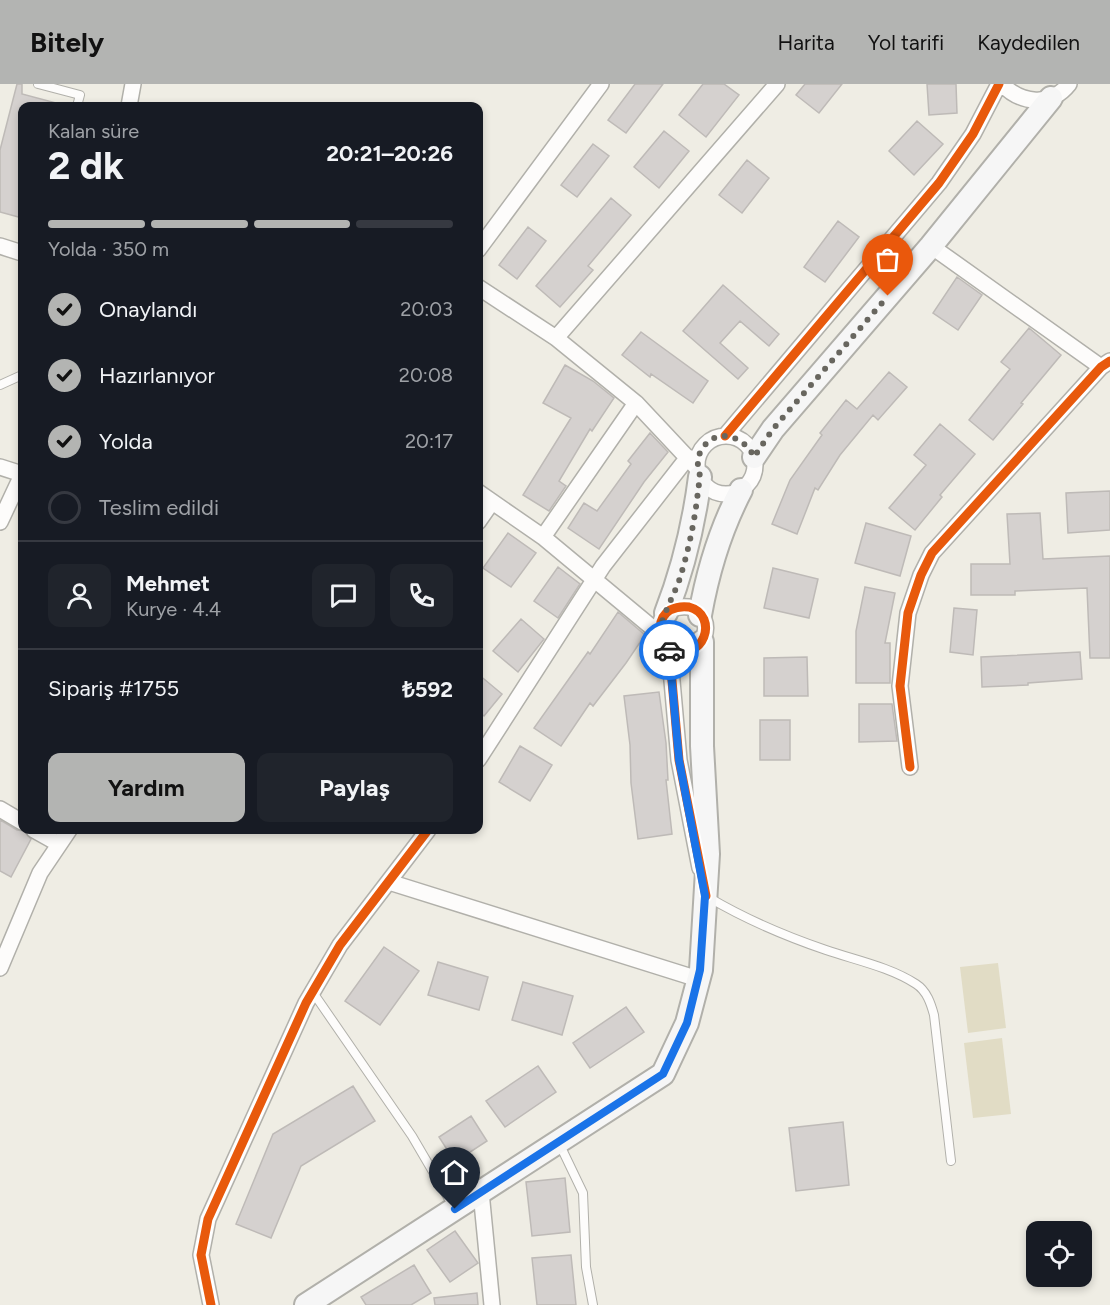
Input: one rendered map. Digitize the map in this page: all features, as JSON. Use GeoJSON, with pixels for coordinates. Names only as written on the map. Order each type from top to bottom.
{"type":"FeatureCollection","features":[{"type":"Feature","properties":{"kind":"main road"},"geometry":{"type":"LineString","coordinates":[[754,457],[773,429],[931,246],[1051,98]]}},
{"type":"Feature","properties":{"kind":"main road"},"geometry":{"type":"LineString","coordinates":[[665,632],[696,508],[695,467]]}},
{"type":"Feature","properties":{"kind":"main road"},"geometry":{"type":"LineString","coordinates":[[700,615],[724,521],[741,490]]}},
{"type":"Feature","properties":{"kind":"main road"},"geometry":{"type":"LineString","coordinates":[[306,1305],[663,1074],[687,1023],[698,979],[708,854],[702,746],[702,642]]}},
{"type":"Feature","properties":{"kind":"street"},"geometry":{"type":"LineString","coordinates":[[130,102],[133,84]]}},
{"type":"Feature","properties":{"kind":"street"},"geometry":{"type":"LineString","coordinates":[[483,243],[602,84]]}},
{"type":"Feature","properties":{"kind":"street"},"geometry":{"type":"LineString","coordinates":[[556,338],[777,84]]}},
{"type":"Feature","properties":{"kind":"street"},"geometry":{"type":"LineString","coordinates":[[725,436],[939,183],[973,134],[1001,84],[1010,93],[1023,99],[1037,101],[1051,98],[1064,91],[1069,84]]}},
{"type":"Feature","properties":{"kind":"street"},"geometry":{"type":"LineString","coordinates":[[0,246],[18,253]]}},
{"type":"Feature","properties":{"kind":"street"},"geometry":{"type":"LineString","coordinates":[[909,767],[900,686],[908,614],[921,575],[932,554],[1105,364],[931,246]]}},
{"type":"Feature","properties":{"kind":"street"},"geometry":{"type":"LineString","coordinates":[[483,290],[556,338],[636,403],[695,467],[705,485],[713,491],[732,494],[741,490],[753,476],[755,466],[750,448],[735,437],[716,437],[701,449],[695,467],[603,566],[483,752]]}},
{"type":"Feature","properties":{"kind":"street"},"geometry":{"type":"LineString","coordinates":[[543,537],[636,403]]}},
{"type":"Feature","properties":{"kind":"street"},"geometry":{"type":"LineString","coordinates":[[0,467],[18,474]]}},
{"type":"Feature","properties":{"kind":"street"},"geometry":{"type":"LineString","coordinates":[[0,522],[18,484]]}},
{"type":"Feature","properties":{"kind":"street"},"geometry":{"type":"LineString","coordinates":[[483,496],[543,537],[595,580],[665,632],[675,651],[690,651],[702,642],[706,629],[700,615],[687,607],[672,609],[665,632],[679,760],[705,896]]}},
{"type":"Feature","properties":{"kind":"street"},"geometry":{"type":"LineString","coordinates":[[483,515],[492,502]]}},
{"type":"Feature","properties":{"kind":"street"},"geometry":{"type":"LineString","coordinates":[[0,809],[18,820]]}},
{"type":"Feature","properties":{"kind":"street"},"geometry":{"type":"LineString","coordinates":[[41,834],[59,844]]}},
{"type":"Feature","properties":{"kind":"street"},"geometry":{"type":"LineString","coordinates":[[0,968],[40,873],[66,834]]}},
{"type":"Feature","properties":{"kind":"street"},"geometry":{"type":"LineString","coordinates":[[211,1305],[201,1255],[208,1219],[306,1003],[340,945],[425,834]]}},
{"type":"Feature","properties":{"kind":"street"},"geometry":{"type":"LineString","coordinates":[[389,882],[698,979]]}},
{"type":"Feature","properties":{"kind":"street"},"geometry":{"type":"LineString","coordinates":[[481,1192],[492,1305]]}},
{"type":"Feature","properties":{"kind":"lane"},"geometry":{"type":"LineString","coordinates":[[38,84],[80,95],[78,102]]}},
{"type":"Feature","properties":{"kind":"lane"},"geometry":{"type":"LineString","coordinates":[[0,385],[18,377]]}},
{"type":"Feature","properties":{"kind":"lane"},"geometry":{"type":"LineString","coordinates":[[705,896],[735,913],[801,942],[901,975],[919,986],[930,1000],[934,1015],[951,1161]]}},
{"type":"Feature","properties":{"kind":"lane"},"geometry":{"type":"LineString","coordinates":[[312,992],[412,1136],[455,1209]]}},
{"type":"Feature","properties":{"kind":"lane"},"geometry":{"type":"LineString","coordinates":[[559,1142],[582,1193],[586,1266],[593,1305]]}},
{"type":"Feature","properties":{"kind":"shaded area"},"geometry":{"type":"Polygon","coordinates":[[[998,963],[1006,1028],[968,1033],[960,967],[998,963]]]}},
{"type":"Feature","properties":{"kind":"shaded area"},"geometry":{"type":"Polygon","coordinates":[[[1002,1038],[1011,1114],[973,1118],[964,1043],[1002,1038]]]}},
{"type":"Feature","properties":{"kind":"building"},"geometry":{"type":"Polygon","coordinates":[[[17,84],[22,84],[22,94],[52,102],[18,102],[18,217],[0,212],[0,150],[17,84]]]}},
{"type":"Feature","properties":{"kind":"building"},"geometry":{"type":"Polygon","coordinates":[[[635,84],[663,84],[626,133],[608,120],[635,84]]]}},
{"type":"Feature","properties":{"kind":"building"},"geometry":{"type":"Polygon","coordinates":[[[703,84],[724,84],[739,95],[706,137],[679,115],[703,84]]]}},
{"type":"Feature","properties":{"kind":"building"},"geometry":{"type":"Polygon","coordinates":[[[805,84],[842,84],[819,113],[796,95],[805,84]]]}},
{"type":"Feature","properties":{"kind":"building"},"geometry":{"type":"Polygon","coordinates":[[[927,84],[956,84],[957,113],[929,115],[927,84]]]}},
{"type":"Feature","properties":{"kind":"building"},"geometry":{"type":"Polygon","coordinates":[[[917,121],[943,144],[914,175],[889,151],[917,121]]]}},
{"type":"Feature","properties":{"kind":"building"},"geometry":{"type":"Polygon","coordinates":[[[664,131],[689,151],[659,188],[634,167],[664,131]]]}},
{"type":"Feature","properties":{"kind":"building"},"geometry":{"type":"Polygon","coordinates":[[[593,144],[609,156],[577,197],[561,185],[593,144]]]}},
{"type":"Feature","properties":{"kind":"building"},"geometry":{"type":"Polygon","coordinates":[[[747,160],[769,178],[742,213],[719,195],[747,160]]]}},
{"type":"Feature","properties":{"kind":"building"},"geometry":{"type":"Polygon","coordinates":[[[611,198],[631,215],[588,266],[593,270],[560,307],[536,286],[611,198]]]}},
{"type":"Feature","properties":{"kind":"building"},"geometry":{"type":"Polygon","coordinates":[[[838,221],[859,237],[825,282],[804,267],[838,221]]]}},
{"type":"Feature","properties":{"kind":"building"},"geometry":{"type":"Polygon","coordinates":[[[528,227],[546,241],[517,279],[499,265],[528,227]]]}},
{"type":"Feature","properties":{"kind":"building"},"geometry":{"type":"Polygon","coordinates":[[[957,277],[982,295],[958,330],[933,313],[957,277]]]}},
{"type":"Feature","properties":{"kind":"building"},"geometry":{"type":"Polygon","coordinates":[[[723,285],[779,334],[769,346],[740,321],[720,343],[748,368],[738,379],[683,331],[723,285]]]}},
{"type":"Feature","properties":{"kind":"building"},"geometry":{"type":"Polygon","coordinates":[[[1029,328],[1061,355],[993,440],[969,420],[1010,369],[1001,362],[1029,328]]]}},
{"type":"Feature","properties":{"kind":"building"},"geometry":{"type":"Polygon","coordinates":[[[641,332],[708,381],[693,403],[651,374],[650,377],[622,355],[641,332]]]}},
{"type":"Feature","properties":{"kind":"building"},"geometry":{"type":"Polygon","coordinates":[[[565,365],[593,381],[614,398],[592,431],[590,429],[559,481],[566,486],[549,511],[523,495],[571,418],[543,403],[565,365]]]}},
{"type":"Feature","properties":{"kind":"building"},"geometry":{"type":"Polygon","coordinates":[[[889,372],[907,387],[878,420],[873,415],[840,455],[818,490],[815,488],[797,534],[772,524],[790,480],[822,435],[820,433],[846,400],[857,409],[889,372]]]}},
{"type":"Feature","properties":{"kind":"building"},"geometry":{"type":"Polygon","coordinates":[[[940,424],[975,454],[940,495],[942,497],[915,530],[889,508],[926,465],[914,455],[940,424]]]}},
{"type":"Feature","properties":{"kind":"building"},"geometry":{"type":"Polygon","coordinates":[[[650,433],[668,452],[644,482],[599,549],[568,528],[584,503],[597,511],[631,464],[628,461],[650,433]]]}},
{"type":"Feature","properties":{"kind":"building"},"geometry":{"type":"Polygon","coordinates":[[[1110,491],[1110,530],[1068,533],[1066,493],[1110,491]]]}},
{"type":"Feature","properties":{"kind":"building"},"geometry":{"type":"Polygon","coordinates":[[[1040,513],[1043,559],[1110,556],[1110,658],[1090,658],[1087,588],[1015,591],[1015,595],[971,595],[971,564],[1010,564],[1007,514],[1040,513]]]}},
{"type":"Feature","properties":{"kind":"building"},"geometry":{"type":"Polygon","coordinates":[[[866,523],[911,536],[900,576],[855,563],[866,523]]]}},
{"type":"Feature","properties":{"kind":"building"},"geometry":{"type":"Polygon","coordinates":[[[508,533],[536,553],[511,587],[483,568],[508,533]]]}},
{"type":"Feature","properties":{"kind":"building"},"geometry":{"type":"Polygon","coordinates":[[[558,567],[580,584],[558,618],[534,601],[558,567]]]}},
{"type":"Feature","properties":{"kind":"building"},"geometry":{"type":"Polygon","coordinates":[[[773,568],[818,579],[809,618],[764,608],[773,568]]]}},
{"type":"Feature","properties":{"kind":"building"},"geometry":{"type":"Polygon","coordinates":[[[865,587],[895,593],[885,643],[890,643],[890,683],[856,683],[856,631],[865,587]]]}},
{"type":"Feature","properties":{"kind":"building"},"geometry":{"type":"Polygon","coordinates":[[[954,608],[977,610],[973,655],[950,652],[954,608]]]}},
{"type":"Feature","properties":{"kind":"building"},"geometry":{"type":"Polygon","coordinates":[[[618,612],[645,635],[593,706],[590,703],[561,746],[534,728],[588,652],[590,654],[618,612]]]}},
{"type":"Feature","properties":{"kind":"building"},"geometry":{"type":"Polygon","coordinates":[[[521,619],[544,639],[518,672],[493,651],[521,619]]]}},
{"type":"Feature","properties":{"kind":"building"},"geometry":{"type":"Polygon","coordinates":[[[1080,652],[1082,679],[982,687],[981,657],[1080,652]]]}},
{"type":"Feature","properties":{"kind":"building"},"geometry":{"type":"Polygon","coordinates":[[[807,657],[808,696],[764,696],[764,658],[807,657]]]}},
{"type":"Feature","properties":{"kind":"building"},"geometry":{"type":"Polygon","coordinates":[[[483,678],[502,694],[483,715],[483,678]]]}},
{"type":"Feature","properties":{"kind":"building"},"geometry":{"type":"Polygon","coordinates":[[[659,692],[666,743],[668,780],[666,780],[672,834],[638,839],[624,696],[659,692]]]}},
{"type":"Feature","properties":{"kind":"building"},"geometry":{"type":"Polygon","coordinates":[[[859,704],[892,704],[897,741],[859,742],[859,704]]]}},
{"type":"Feature","properties":{"kind":"building"},"geometry":{"type":"Polygon","coordinates":[[[760,720],[790,720],[790,760],[760,760],[760,720]]]}},
{"type":"Feature","properties":{"kind":"building"},"geometry":{"type":"Polygon","coordinates":[[[520,746],[552,765],[530,801],[499,782],[520,746]]]}},
{"type":"Feature","properties":{"kind":"building"},"geometry":{"type":"Polygon","coordinates":[[[0,820],[18,830],[18,834],[27,834],[31,839],[11,877],[0,871],[0,820]]]}},
{"type":"Feature","properties":{"kind":"building"},"geometry":{"type":"Polygon","coordinates":[[[384,947],[419,971],[380,1025],[345,1001],[384,947]]]}},
{"type":"Feature","properties":{"kind":"building"},"geometry":{"type":"Polygon","coordinates":[[[438,962],[488,977],[479,1010],[428,995],[438,962]]]}},
{"type":"Feature","properties":{"kind":"building"},"geometry":{"type":"Polygon","coordinates":[[[523,982],[573,996],[562,1035],[512,1020],[523,982]]]}},
{"type":"Feature","properties":{"kind":"building"},"geometry":{"type":"Polygon","coordinates":[[[626,1007],[644,1032],[590,1068],[573,1043],[626,1007]]]}},
{"type":"Feature","properties":{"kind":"building"},"geometry":{"type":"Polygon","coordinates":[[[538,1066],[556,1092],[505,1127],[486,1101],[538,1066]]]}},
{"type":"Feature","properties":{"kind":"building"},"geometry":{"type":"Polygon","coordinates":[[[353,1086],[375,1121],[301,1166],[271,1238],[236,1224],[273,1134],[353,1086]]]}},
{"type":"Feature","properties":{"kind":"building"},"geometry":{"type":"Polygon","coordinates":[[[471,1116],[487,1141],[455,1162],[439,1137],[471,1116]]]}},
{"type":"Feature","properties":{"kind":"building"},"geometry":{"type":"Polygon","coordinates":[[[843,1122],[849,1185],[796,1191],[789,1128],[843,1122]]]}},
{"type":"Feature","properties":{"kind":"building"},"geometry":{"type":"Polygon","coordinates":[[[565,1178],[570,1232],[532,1236],[526,1182],[565,1178]]]}},
{"type":"Feature","properties":{"kind":"building"},"geometry":{"type":"Polygon","coordinates":[[[455,1231],[478,1263],[450,1282],[427,1250],[455,1231]]]}},
{"type":"Feature","properties":{"kind":"building"},"geometry":{"type":"Polygon","coordinates":[[[571,1255],[576,1305],[537,1305],[532,1258],[571,1255]]]}},
{"type":"Feature","properties":{"kind":"building"},"geometry":{"type":"Polygon","coordinates":[[[414,1265],[431,1293],[411,1305],[366,1305],[361,1297],[414,1265]]]}},
{"type":"Feature","properties":{"kind":"building"},"geometry":{"type":"Polygon","coordinates":[[[477,1293],[478,1305],[435,1305],[434,1298],[477,1293]]]}},
{"type":"Feature","properties":{"kind":"cycle path"},"geometry":{"type":"LineString","coordinates":[[725,436],[939,183],[973,134],[999,84]]}},
{"type":"Feature","properties":{"kind":"cycle path"},"geometry":{"type":"LineString","coordinates":[[910,767],[900,686],[908,613],[921,575],[932,553],[1101,367],[1110,361]]}},
{"type":"Feature","properties":{"kind":"cycle path"},"geometry":{"type":"LineString","coordinates":[[669,647],[681,651],[691,650],[699,645],[706,628],[704,619],[698,612],[689,607],[672,609],[663,618],[660,628],[669,647],[679,760],[706,896]]}},
{"type":"Feature","properties":{"kind":"cycle path"},"geometry":{"type":"LineString","coordinates":[[211,1305],[201,1255],[208,1219],[306,1003],[340,945],[425,834]]}},
{"type":"Feature","properties":{"kind":"way so far"},"geometry":{"type":"LineString","coordinates":[[669,650],[661,635],[660,627],[680,578],[696,508],[700,477],[697,468],[701,449],[716,437],[735,437],[750,448],[754,457],[773,429],[888,296]]}},
{"type":"Feature","properties":{"kind":"route"},"geometry":{"type":"LineString","coordinates":[[455,1209],[663,1074],[687,1023],[700,970],[705,896],[679,760],[669,650]]}}]}
